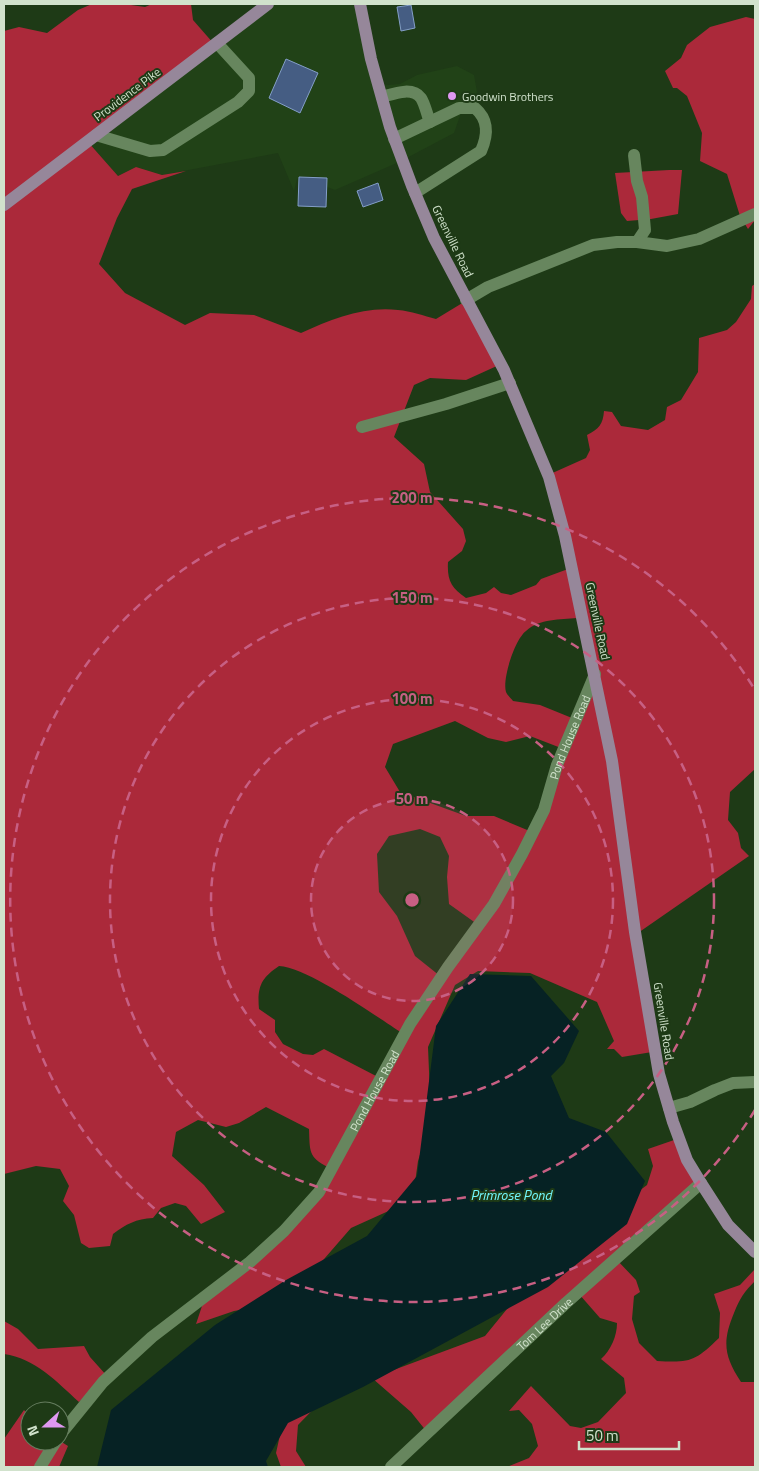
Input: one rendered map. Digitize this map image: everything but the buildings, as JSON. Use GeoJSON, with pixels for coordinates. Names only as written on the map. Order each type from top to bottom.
{"type":"FeatureCollection","features":[{"type":"Feature","properties":{"kind":"main road","name":"Providence Pike"},"geometry":{"type":"LineString","coordinates":[[4,205],[268,4]]}},
{"type":"Feature","properties":{"kind":"main road","name":"Greenville Road"},"geometry":{"type":"LineString","coordinates":[[360,4],[371,59],[394,139],[415,193],[434,238],[510,383],[549,477],[565,536],[596,674],[612,761],[635,932],[659,1074],[669,1108],[687,1160],[728,1225],[755,1252]]}},
{"type":"Feature","properties":{"kind":"street"},"geometry":{"type":"LineString","coordinates":[[96,135],[150,151],[163,150],[238,102],[249,91],[250,78],[217,43]]}},
{"type":"Feature","properties":{"kind":"street"},"geometry":{"type":"LineString","coordinates":[[382,97],[403,91],[413,92],[420,97],[430,122]]}},
{"type":"Feature","properties":{"kind":"street"},"geometry":{"type":"LineString","coordinates":[[394,139],[459,108],[475,108],[482,114],[487,127],[481,151],[415,193]]}},
{"type":"Feature","properties":{"kind":"street"},"geometry":{"type":"LineString","coordinates":[[634,155],[637,181],[642,197],[645,230],[637,242]]}},
{"type":"Feature","properties":{"kind":"street"},"geometry":{"type":"LineString","coordinates":[[466,300],[488,287],[592,245],[637,242],[667,246],[699,239],[755,214]]}},
{"type":"Feature","properties":{"kind":"street"},"geometry":{"type":"LineString","coordinates":[[362,427],[446,404],[510,383]]}},
{"type":"Feature","properties":{"kind":"street","name":"Pond House Road"},"geometry":{"type":"LineString","coordinates":[[70,1423],[103,1382],[152,1337],[250,1262],[284,1231],[319,1192],[410,1024],[448,967],[494,904],[522,854],[544,810],[558,766],[596,674]]}},
{"type":"Feature","properties":{"kind":"street"},"geometry":{"type":"LineString","coordinates":[[669,1108],[690,1102],[733,1083],[755,1082]]}},
{"type":"Feature","properties":{"kind":"street","name":"Tom Lee Drive"},"geometry":{"type":"LineString","coordinates":[[391,1467],[566,1303],[701,1183]]}},
{"type":"Feature","properties":{"kind":"street"},"geometry":{"type":"LineString","coordinates":[[40,1467],[50,1451]]}},
{"type":"Feature","properties":{"kind":"shaded area"},"geometry":{"type":"Polygon","coordinates":[[[92,4],[124,4],[145,7],[152,4],[191,4],[193,20],[214,44],[88,142],[118,176],[136,167],[162,175],[186,171],[132,189],[117,218],[99,264],[125,293],[185,325],[210,313],[254,315],[301,333],[348,315],[373,310],[385,309],[413,312],[436,319],[464,302],[499,365],[466,380],[430,378],[414,385],[394,437],[424,464],[430,492],[463,529],[466,541],[462,551],[448,562],[448,568],[449,579],[453,587],[466,598],[486,593],[494,587],[501,593],[511,595],[536,585],[541,579],[568,569],[548,475],[586,458],[590,450],[587,435],[600,426],[604,411],[612,412],[621,426],[648,430],[665,420],[667,407],[681,400],[698,372],[699,338],[727,330],[736,322],[751,299],[752,286],[755,284],[755,769],[730,792],[728,820],[738,833],[741,848],[749,856],[635,935],[652,1052],[622,1057],[614,1049],[607,1049],[614,1041],[597,1002],[530,973],[478,971],[455,985],[428,1047],[431,1120],[418,1161],[413,1197],[404,1204],[351,1228],[318,1266],[268,1305],[234,1311],[196,1324],[202,1306],[318,1192],[328,1167],[317,1160],[311,1152],[309,1129],[266,1107],[239,1123],[226,1127],[198,1120],[176,1132],[172,1156],[204,1185],[225,1212],[201,1224],[186,1206],[175,1203],[161,1208],[153,1218],[136,1221],[122,1227],[113,1234],[110,1246],[89,1248],[81,1243],[74,1215],[63,1201],[69,1186],[60,1169],[36,1166],[4,1174],[4,31],[19,27],[47,33],[78,10],[92,4]],[[577,618],[550,620],[537,624],[522,635],[514,650],[508,669],[505,686],[506,692],[513,701],[540,705],[572,718],[593,681],[577,618]],[[455,721],[393,744],[385,767],[400,792],[466,816],[494,816],[532,832],[561,748],[530,736],[506,742],[488,738],[455,721]],[[420,829],[389,836],[377,854],[379,892],[397,916],[415,956],[440,976],[477,924],[449,904],[447,877],[449,856],[440,837],[420,829]],[[279,966],[268,975],[260,989],[259,1009],[275,1020],[275,1032],[283,1044],[303,1054],[313,1055],[324,1049],[378,1077],[402,1033],[324,983],[307,975],[279,966]]]}},
{"type":"Feature","properties":{"kind":"shaded area"},"geometry":{"type":"Polygon","coordinates":[[[266,4],[358,4],[377,86],[400,84],[417,75],[457,66],[474,75],[477,92],[461,113],[454,133],[399,162],[335,190],[327,187],[319,176],[302,176],[297,179],[294,191],[278,153],[162,175],[136,167],[118,176],[88,142],[266,4]]]}},
{"type":"Feature","properties":{"kind":"shaded area"},"geometry":{"type":"Polygon","coordinates":[[[746,17],[755,19],[755,220],[748,229],[740,216],[727,174],[700,161],[702,133],[687,96],[677,88],[673,88],[665,71],[681,58],[687,45],[710,27],[746,17]]]}},
{"type":"Feature","properties":{"kind":"shaded area"},"geometry":{"type":"Polygon","coordinates":[[[682,170],[678,214],[627,221],[621,213],[615,173],[682,170]]]}},
{"type":"Feature","properties":{"kind":"shaded area"},"geometry":{"type":"Polygon","coordinates":[[[677,1139],[698,1184],[616,1259],[636,1280],[640,1292],[634,1296],[632,1319],[639,1343],[657,1361],[685,1361],[698,1356],[711,1346],[719,1338],[720,1313],[714,1294],[740,1285],[755,1269],[755,1281],[738,1303],[730,1323],[726,1341],[728,1356],[741,1382],[755,1382],[755,1467],[507,1467],[529,1458],[538,1446],[532,1424],[519,1410],[509,1411],[531,1386],[570,1426],[581,1428],[598,1422],[626,1393],[624,1378],[601,1359],[613,1342],[617,1323],[600,1318],[579,1294],[427,1432],[411,1412],[372,1378],[485,1336],[507,1309],[623,1203],[647,1185],[653,1166],[648,1149],[677,1139]]]}},
{"type":"Feature","properties":{"kind":"shaded area"},"geometry":{"type":"Polygon","coordinates":[[[4,1321],[18,1329],[38,1349],[84,1346],[90,1357],[107,1376],[79,1402],[54,1379],[36,1366],[26,1360],[4,1354],[4,1321]]]}},
{"type":"Feature","properties":{"kind":"shaded area"},"geometry":{"type":"Polygon","coordinates":[[[335,1387],[298,1425],[296,1451],[306,1467],[281,1467],[276,1453],[282,1426],[335,1387]]]}},
{"type":"Feature","properties":{"kind":"shaded area"},"geometry":{"type":"Polygon","coordinates":[[[20,1416],[20,1451],[66,1451],[59,1467],[4,1467],[4,1439],[20,1416]]]}},
{"type":"Feature","properties":{"kind":"water","name":"Primrose Pond"},"geometry":{"type":"Polygon","coordinates":[[[470,974],[531,976],[579,1031],[564,1063],[551,1076],[569,1118],[606,1132],[645,1181],[627,1224],[548,1287],[363,1387],[288,1423],[266,1461],[268,1467],[97,1467],[111,1410],[215,1325],[286,1280],[367,1236],[417,1176],[436,1026],[470,974]]]}},
{"type":"Feature","properties":{"kind":"place","name":"Goodwin Brothers"},"geometry":{"type":"Point","coordinates":[452,96]}}]}
